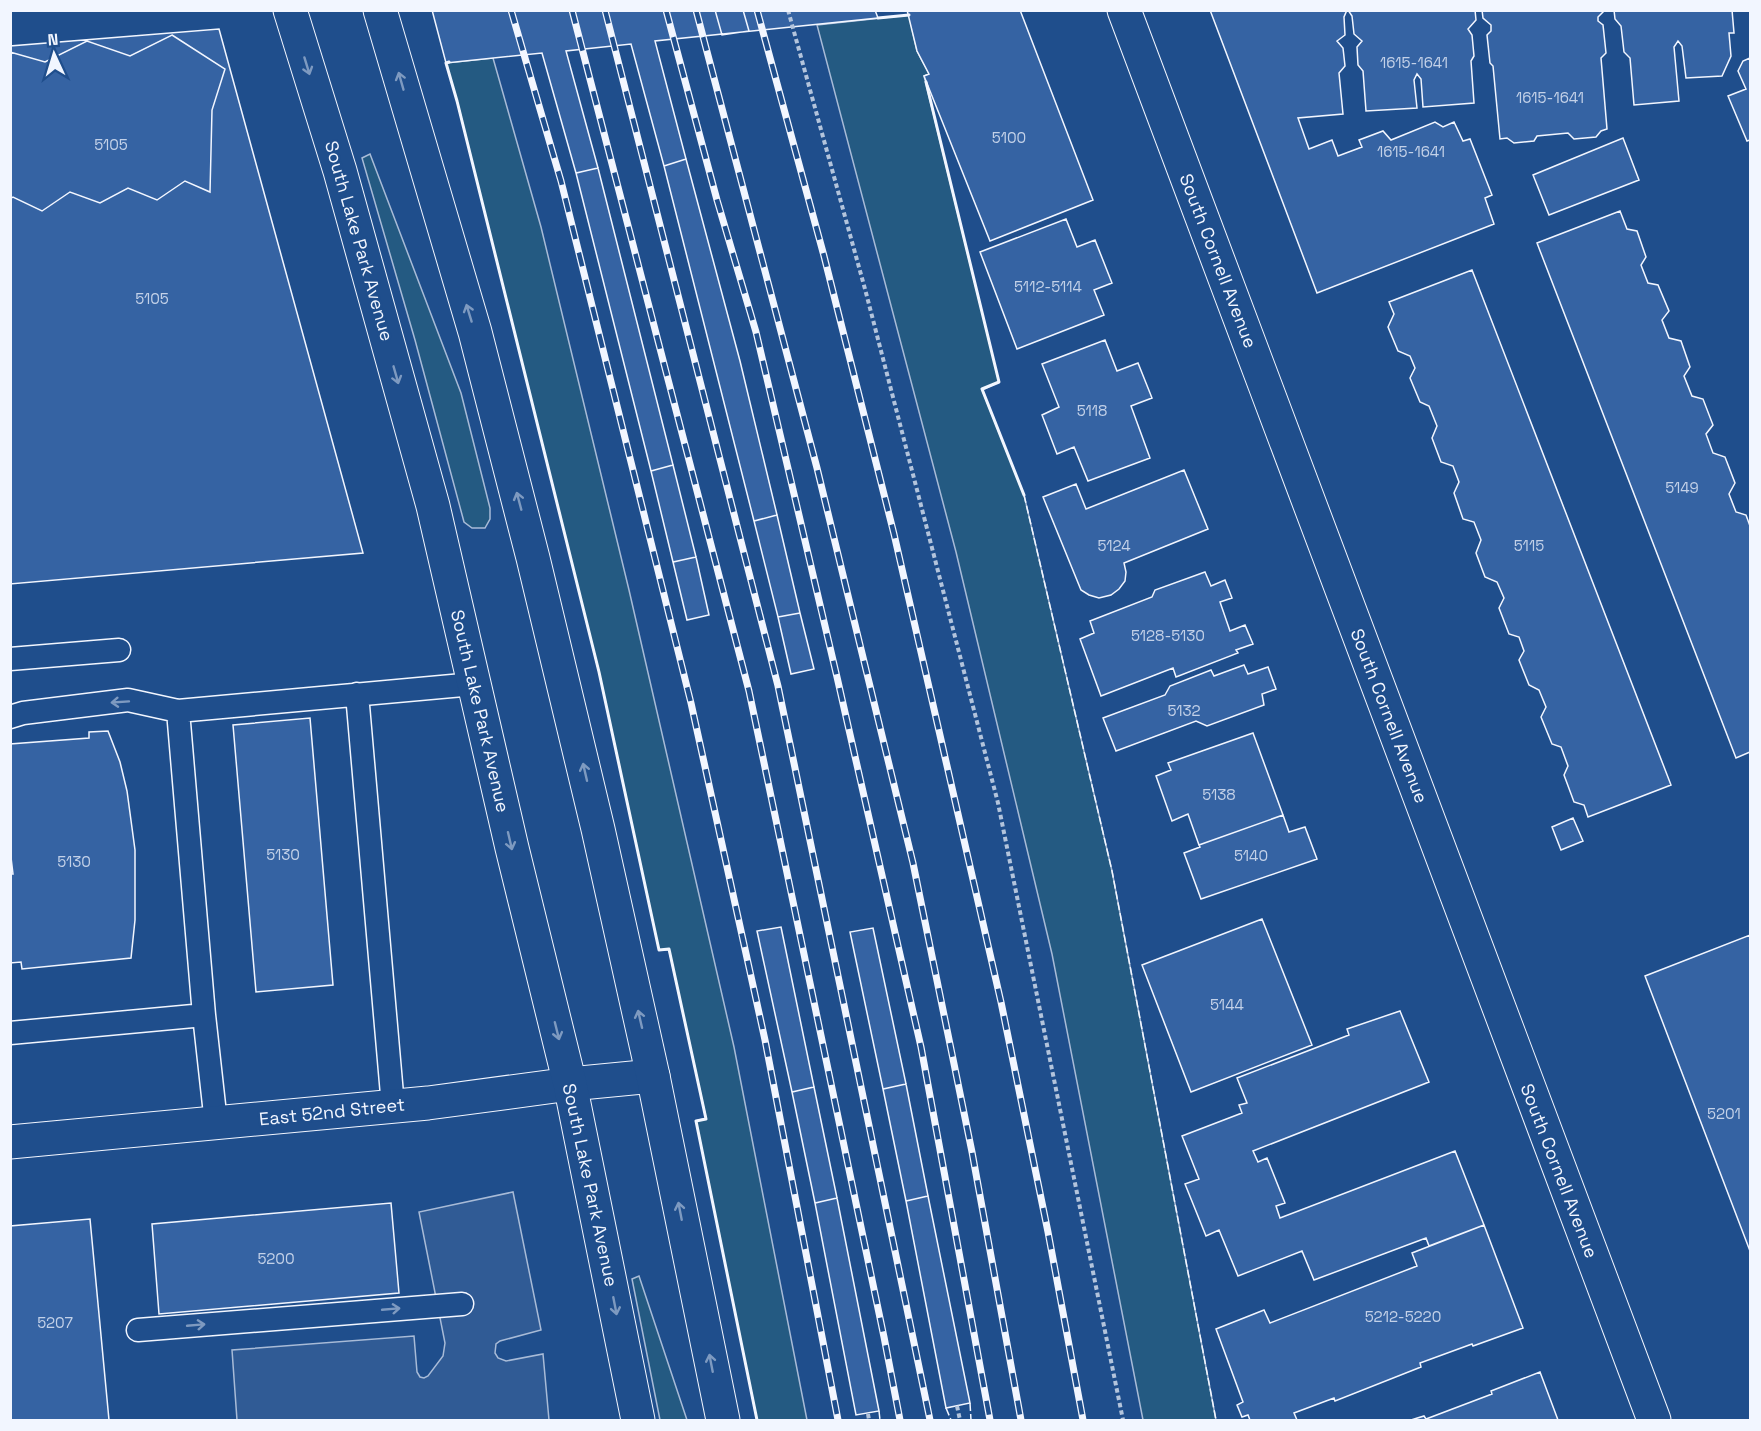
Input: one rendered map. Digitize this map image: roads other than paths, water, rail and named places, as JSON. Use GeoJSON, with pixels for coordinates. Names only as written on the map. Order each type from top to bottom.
{"type":"FeatureCollection","features":[{"type":"Feature","properties":{"kind":"main road","name":"South Lake Park Avenue"},"geometry":{"type":"LineString","coordinates":[[290,10],[340,171],[433,506],[512,848],[570,1084],[638,1420]]}},
{"type":"Feature","properties":{"kind":"main road"},"geometry":{"type":"LineString","coordinates":[[380,10],[475,332],[533,558],[598,829],[653,1076],[723,1420]]}},
{"type":"Feature","properties":{"kind":"main road","name":"South Cornell Avenue"},"geometry":{"type":"LineString","coordinates":[[1124,10],[1654,1420]]}},
{"type":"Feature","properties":{"kind":"main road","name":"East 52nd Street"},"geometry":{"type":"LineString","coordinates":[[10,1142],[393,1106],[653,1076]]}},
{"type":"Feature","properties":{"kind":"lane"},"geometry":{"type":"LineString","coordinates":[[10,659],[119,650]]}},
{"type":"Feature","properties":{"kind":"lane"},"geometry":{"type":"LineString","coordinates":[[10,717],[23,713],[128,700],[178,711],[474,684]]}},
{"type":"Feature","properties":{"kind":"lane"},"geometry":{"type":"LineString","coordinates":[[357,694],[393,1106]]}},
{"type":"Feature","properties":{"kind":"lane"},"geometry":{"type":"LineString","coordinates":[[178,711],[204,1015],[216,1123]]}},
{"type":"Feature","properties":{"kind":"lane"},"geometry":{"type":"LineString","coordinates":[[10,1034],[204,1015]]}},
{"type":"Feature","properties":{"kind":"lane"},"geometry":{"type":"LineString","coordinates":[[138,1330],[462,1304]]}},
{"type":"Feature","properties":{"kind":"railway"},"geometry":{"type":"LineString","coordinates":[[511,10],[561,181],[691,703],[765,1040],[838,1420]]}},
{"type":"Feature","properties":{"kind":"railway"},"geometry":{"type":"LineString","coordinates":[[572,10],[749,691],[900,1420]]}},
{"type":"Feature","properties":{"kind":"railway"},"geometry":{"type":"LineString","coordinates":[[605,10],[778,686],[930,1420]]}},
{"type":"Feature","properties":{"kind":"railway"},"geometry":{"type":"LineString","coordinates":[[666,10],[717,200],[756,332],[837,677],[921,1047],[990,1420]]}},
{"type":"Feature","properties":{"kind":"railway"},"geometry":{"type":"LineString","coordinates":[[696,10],[817,468],[913,863],[972,1152],[1021,1420]]}},
{"type":"Feature","properties":{"kind":"railway"},"geometry":{"type":"LineString","coordinates":[[757,10],[824,256],[894,534],[1001,1002],[1048,1232],[1083,1420]]}}]}
